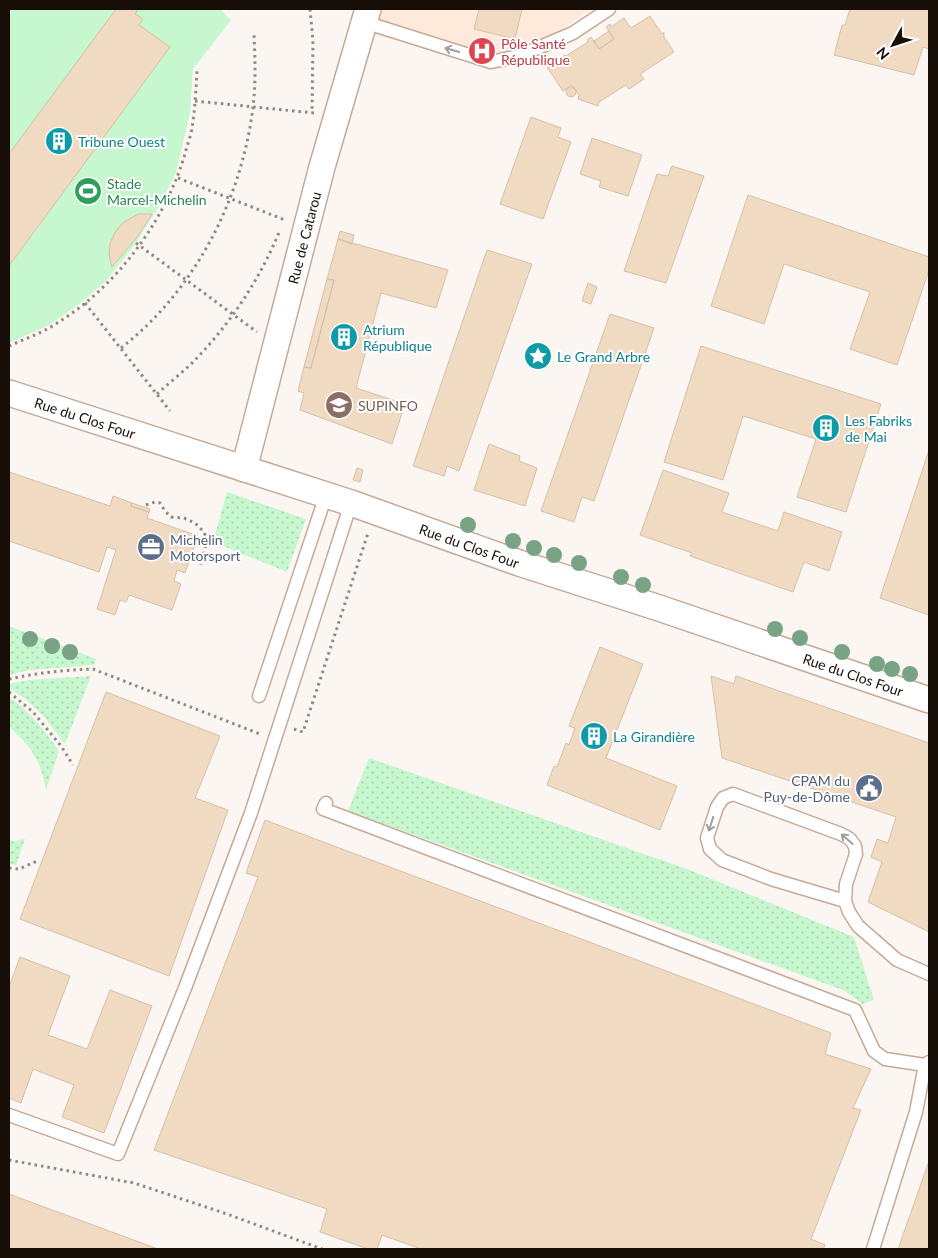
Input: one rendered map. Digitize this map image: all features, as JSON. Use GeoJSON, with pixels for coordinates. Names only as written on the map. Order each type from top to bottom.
{"type":"FeatureCollection","features":[{"type":"Feature","properties":{"kind":"street","name":"Rue de Catarou"},"geometry":{"type":"LineString","coordinates":[[244,469],[275,347],[295,224],[322,166],[366,16]]}},
{"type":"Feature","properties":{"kind":"street","name":"Rue du Clos Four"},"geometry":{"type":"LineString","coordinates":[[9,393],[376,511],[520,563],[929,700]]}},
{"type":"Feature","properties":{"kind":"lane"},"geometry":{"type":"LineString","coordinates":[[366,16],[491,62],[519,56],[573,34],[609,9]]}},
{"type":"Feature","properties":{"kind":"lane"},"geometry":{"type":"LineString","coordinates":[[258,696],[326,495]]}},
{"type":"Feature","properties":{"kind":"lane"},"geometry":{"type":"LineString","coordinates":[[9,1115],[118,1154],[202,942],[250,813],[351,503]]}},
{"type":"Feature","properties":{"kind":"lane"},"geometry":{"type":"LineString","coordinates":[[845,900],[771,879],[722,860],[710,849],[707,838],[717,807],[723,798],[732,794],[841,834],[850,840],[855,846],[856,854],[846,884],[845,900],[849,912],[858,926],[897,960],[929,974]]}},
{"type":"Feature","properties":{"kind":"lane"},"geometry":{"type":"LineString","coordinates":[[326,803],[323,809],[855,1010],[874,1051],[885,1060],[927,1063],[916,1112],[873,1249]]}},
{"type":"Feature","properties":{"kind":"path"},"geometry":{"type":"LineString","coordinates":[[310,9],[313,40],[312,113]]}},
{"type":"Feature","properties":{"kind":"path"},"geometry":{"type":"LineString","coordinates":[[121,348],[160,312],[178,290],[222,220],[241,164],[253,107],[254,34]]}},
{"type":"Feature","properties":{"kind":"path"},"geometry":{"type":"LineString","coordinates":[[9,346],[34,336],[58,323],[106,286],[124,265],[167,200],[178,178],[192,129],[197,71]]}},
{"type":"Feature","properties":{"kind":"path"},"geometry":{"type":"LineString","coordinates":[[195,101],[337,116]]}},
{"type":"Feature","properties":{"kind":"path"},"geometry":{"type":"LineString","coordinates":[[157,394],[194,361],[234,315],[256,280],[274,244],[295,224],[178,178]]}},
{"type":"Feature","properties":{"kind":"path"},"geometry":{"type":"LineString","coordinates":[[137,244],[275,347]]}},
{"type":"Feature","properties":{"kind":"path"},"geometry":{"type":"LineString","coordinates":[[85,303],[170,411]]}},
{"type":"Feature","properties":{"kind":"path"},"geometry":{"type":"LineString","coordinates":[[146,505],[155,502],[160,503],[171,517],[184,518],[196,523],[204,532],[207,540],[201,565]]}},
{"type":"Feature","properties":{"kind":"path"},"geometry":{"type":"LineString","coordinates":[[280,724],[303,732],[376,511]]}},
{"type":"Feature","properties":{"kind":"path"},"geometry":{"type":"LineString","coordinates":[[9,679],[64,670],[93,669],[274,739]]}},
{"type":"Feature","properties":{"kind":"path"},"geometry":{"type":"LineString","coordinates":[[9,692],[33,712],[61,746],[73,765]]}},
{"type":"Feature","properties":{"kind":"path"},"geometry":{"type":"LineString","coordinates":[[9,868],[19,869],[37,861]]}},
{"type":"Feature","properties":{"kind":"path"},"geometry":{"type":"LineString","coordinates":[[9,1160],[134,1183],[227,1214],[322,1249]]}},
{"type":"Feature","properties":{"kind":"shaded area","name":"Pôle Santé République"},"geometry":{"type":"Polygon","coordinates":[[[369,9],[591,9],[503,70],[363,31],[369,9]]]}},
{"type":"Feature","properties":{"kind":"green space","name":"Stade Marcel-Michelin"},"geometry":{"type":"Polygon","coordinates":[[[9,9],[220,9],[231,20],[193,69],[190,113],[176,173],[158,208],[136,243],[106,281],[78,305],[49,325],[9,343],[9,9]]]}},
{"type":"Feature","properties":{"kind":"green space"},"geometry":{"type":"Polygon","coordinates":[[[227,492],[306,519],[287,572],[213,542],[227,492]]]}},
{"type":"Feature","properties":{"kind":"green space"},"geometry":{"type":"Polygon","coordinates":[[[9,626],[96,659],[94,665],[30,670],[9,675],[9,626]]]}},
{"type":"Feature","properties":{"kind":"green space"},"geometry":{"type":"Polygon","coordinates":[[[91,676],[65,744],[45,718],[27,700],[9,688],[9,684],[29,680],[91,676]]]}},
{"type":"Feature","properties":{"kind":"green space"},"geometry":{"type":"Polygon","coordinates":[[[9,697],[43,729],[59,751],[46,790],[41,770],[31,750],[9,727],[9,697]]]}},
{"type":"Feature","properties":{"kind":"green space"},"geometry":{"type":"Polygon","coordinates":[[[369,758],[687,869],[854,937],[874,1000],[863,1004],[843,990],[348,811],[369,758]]]}},
{"type":"Feature","properties":{"kind":"green space"},"geometry":{"type":"Polygon","coordinates":[[[25,839],[16,865],[9,864],[9,840],[25,839]]]}},
{"type":"Feature","properties":{"kind":"building","name":"Tribune Ouest"},"geometry":{"type":"Polygon","coordinates":[[[116,9],[138,9],[135,14],[143,19],[139,25],[170,47],[9,266],[9,154],[116,9]]]}},
{"type":"Feature","properties":{"kind":"building"},"geometry":{"type":"Polygon","coordinates":[[[479,9],[522,9],[515,39],[474,29],[479,9]]]}},
{"type":"Feature","properties":{"kind":"building"},"geometry":{"type":"Polygon","coordinates":[[[850,9],[929,9],[929,49],[923,47],[914,75],[834,55],[842,25],[845,25],[850,9]]]}},
{"type":"Feature","properties":{"kind":"building"},"geometry":{"type":"Polygon","coordinates":[[[650,16],[662,34],[664,32],[664,37],[674,52],[640,74],[644,79],[629,89],[626,85],[599,102],[598,106],[578,99],[579,95],[572,85],[563,91],[547,67],[588,42],[587,40],[591,37],[599,49],[614,39],[606,27],[610,24],[611,27],[624,18],[631,28],[650,16]]]}},
{"type":"Feature","properties":{"kind":"building"},"geometry":{"type":"Polygon","coordinates":[[[609,31],[614,39],[599,49],[594,41],[609,31]]]}},
{"type":"Feature","properties":{"kind":"building"},"geometry":{"type":"Polygon","coordinates":[[[571,87],[576,92],[571,97],[566,92],[571,87]]]}},
{"type":"Feature","properties":{"kind":"building"},"geometry":{"type":"Polygon","coordinates":[[[531,117],[561,128],[558,137],[571,142],[543,219],[500,204],[531,117]]]}},
{"type":"Feature","properties":{"kind":"building"},"geometry":{"type":"Polygon","coordinates":[[[592,138],[642,155],[628,196],[599,187],[601,181],[580,174],[592,138]]]}},
{"type":"Feature","properties":{"kind":"building"},"geometry":{"type":"Polygon","coordinates":[[[672,166],[704,176],[666,283],[624,271],[657,174],[668,176],[672,166]]]}},
{"type":"Feature","properties":{"kind":"building"},"geometry":{"type":"Polygon","coordinates":[[[748,195],[929,257],[929,270],[897,365],[850,349],[870,292],[784,264],[764,324],[711,306],[748,195]]]}},
{"type":"Feature","properties":{"kind":"building"},"geometry":{"type":"Polygon","coordinates":[[[138,214],[152,214],[138,236],[112,267],[109,255],[110,244],[115,232],[124,222],[138,214]]]}},
{"type":"Feature","properties":{"kind":"building"},"geometry":{"type":"Polygon","coordinates":[[[340,231],[354,235],[352,244],[338,239],[340,231]]]}},
{"type":"Feature","properties":{"kind":"building","name":"Atrium République"},"geometry":{"type":"Polygon","coordinates":[[[338,239],[448,270],[436,308],[381,293],[356,388],[405,404],[392,444],[300,410],[304,393],[298,391],[304,367],[311,368],[334,280],[327,279],[338,239]]]}},
{"type":"Feature","properties":{"kind":"building"},"geometry":{"type":"Polygon","coordinates":[[[487,250],[532,264],[459,471],[447,466],[444,476],[413,466],[487,250]]]}},
{"type":"Feature","properties":{"kind":"building"},"geometry":{"type":"Polygon","coordinates":[[[327,279],[334,280],[311,368],[304,367],[327,279]]]}},
{"type":"Feature","properties":{"kind":"building"},"geometry":{"type":"Polygon","coordinates":[[[588,283],[597,287],[591,304],[582,301],[588,283]]]}},
{"type":"Feature","properties":{"kind":"building"},"geometry":{"type":"Polygon","coordinates":[[[610,314],[654,328],[594,501],[582,497],[574,522],[541,511],[610,314]]]}},
{"type":"Feature","properties":{"kind":"building","name":"Les Fabriks de Mai"},"geometry":{"type":"Polygon","coordinates":[[[701,346],[881,404],[846,512],[797,497],[816,439],[743,416],[723,480],[664,462],[701,346]]]}},
{"type":"Feature","properties":{"kind":"building"},"geometry":{"type":"Polygon","coordinates":[[[489,444],[520,456],[519,461],[537,468],[525,506],[474,490],[489,444]]]}},
{"type":"Feature","properties":{"kind":"building"},"geometry":{"type":"Polygon","coordinates":[[[929,450],[929,615],[880,598],[929,450]]]}},
{"type":"Feature","properties":{"kind":"building"},"geometry":{"type":"Polygon","coordinates":[[[357,468],[363,470],[360,482],[353,480],[357,468]]]}},
{"type":"Feature","properties":{"kind":"building"},"geometry":{"type":"Polygon","coordinates":[[[663,470],[729,493],[722,512],[778,531],[784,512],[842,532],[829,571],[804,562],[793,592],[690,556],[692,553],[640,535],[663,470]]]}},
{"type":"Feature","properties":{"kind":"building"},"geometry":{"type":"Polygon","coordinates":[[[9,472],[110,506],[113,496],[132,503],[131,506],[149,512],[147,518],[198,536],[185,573],[177,570],[174,581],[181,584],[172,610],[129,595],[126,602],[120,600],[115,615],[97,609],[116,550],[107,547],[99,572],[9,541],[9,472]]]}},
{"type":"Feature","properties":{"kind":"building"},"geometry":{"type":"Polygon","coordinates":[[[132,503],[150,509],[149,512],[131,506],[132,503]]]}},
{"type":"Feature","properties":{"kind":"building","name":"La Girandière"},"geometry":{"type":"Polygon","coordinates":[[[600,647],[643,664],[606,758],[677,786],[660,830],[547,785],[554,766],[557,767],[566,743],[569,745],[575,728],[569,726],[600,647]]]}},
{"type":"Feature","properties":{"kind":"building","name":"CPAM du Puy-de-Dôme"},"geometry":{"type":"Polygon","coordinates":[[[711,676],[734,684],[736,676],[929,743],[929,932],[868,902],[882,862],[871,857],[877,839],[888,843],[896,817],[722,758],[711,676]]]}},
{"type":"Feature","properties":{"kind":"building"},"geometry":{"type":"Polygon","coordinates":[[[106,692],[220,736],[195,798],[228,810],[169,976],[20,919],[106,692]]]}},
{"type":"Feature","properties":{"kind":"building"},"geometry":{"type":"Polygon","coordinates":[[[265,820],[831,1033],[825,1054],[871,1069],[853,1108],[861,1110],[811,1239],[825,1245],[823,1249],[421,1249],[382,1235],[377,1249],[368,1249],[320,1232],[327,1209],[154,1150],[258,877],[246,873],[265,820]]]}},
{"type":"Feature","properties":{"kind":"building"},"geometry":{"type":"Polygon","coordinates":[[[20,957],[70,976],[48,1035],[87,1049],[110,990],[152,1006],[104,1133],[62,1117],[74,1085],[33,1069],[21,1103],[9,1098],[9,987],[20,957]]]}},
{"type":"Feature","properties":{"kind":"building"},"geometry":{"type":"Polygon","coordinates":[[[929,1161],[929,1249],[898,1249],[929,1161]]]}},
{"type":"Feature","properties":{"kind":"building"},"geometry":{"type":"Polygon","coordinates":[[[9,1194],[158,1249],[9,1249],[9,1194]]]}},
{"type":"Feature","properties":{"kind":"place","name":"Pôle Santé République"},"geometry":{"type":"Point","coordinates":[482,51]}},
{"type":"Feature","properties":{"kind":"place","name":"Tribune Ouest"},"geometry":{"type":"Point","coordinates":[59,141]}},
{"type":"Feature","properties":{"kind":"place","name":"Stade Marcel-Michelin"},"geometry":{"type":"Point","coordinates":[88,191]}},
{"type":"Feature","properties":{"kind":"place","name":"Atrium République"},"geometry":{"type":"Point","coordinates":[344,337]}},
{"type":"Feature","properties":{"kind":"place","name":"Le Grand Arbre"},"geometry":{"type":"Point","coordinates":[538,356]}},
{"type":"Feature","properties":{"kind":"place","name":"SUPINFO"},"geometry":{"type":"Point","coordinates":[339,405]}},
{"type":"Feature","properties":{"kind":"place","name":"Les Fabriks de Mai"},"geometry":{"type":"Point","coordinates":[826,428]}},
{"type":"Feature","properties":{"kind":"place","name":"Michelin Motorsport"},"geometry":{"type":"Point","coordinates":[151,547]}},
{"type":"Feature","properties":{"kind":"place","name":"La Girandière"},"geometry":{"type":"Point","coordinates":[594,736]}},
{"type":"Feature","properties":{"kind":"place","name":"CPAM du Puy-de-Dôme"},"geometry":{"type":"Point","coordinates":[869,788]}}]}
